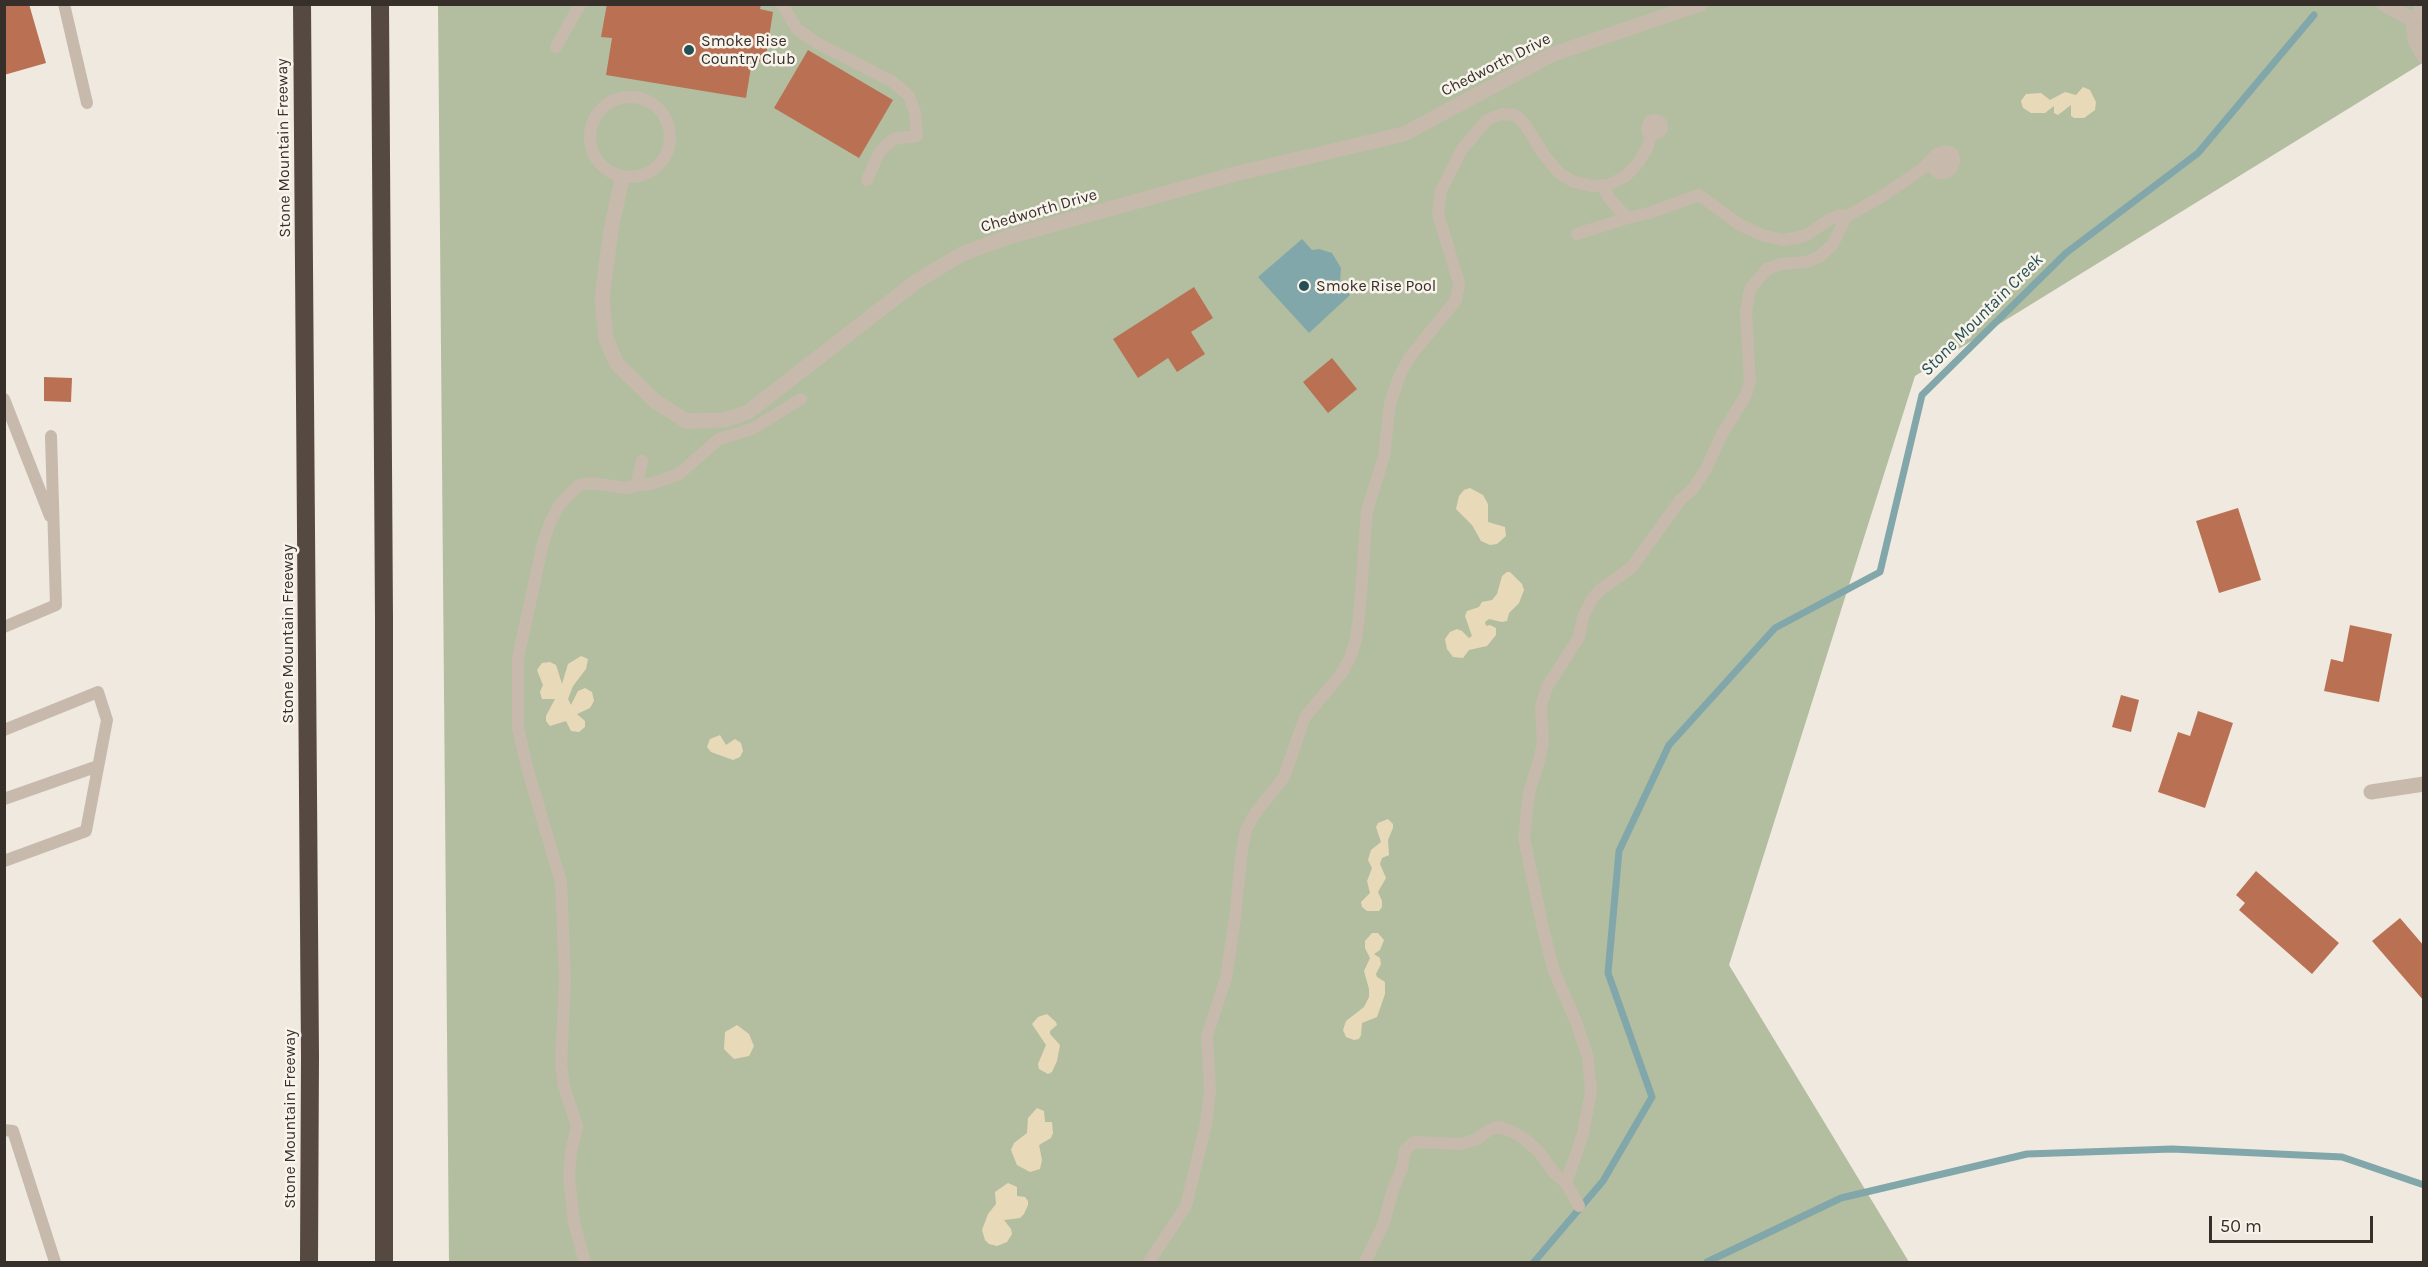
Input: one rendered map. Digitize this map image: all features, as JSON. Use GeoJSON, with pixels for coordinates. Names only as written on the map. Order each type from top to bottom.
{"type":"FeatureCollection","features":[{"type":"Feature","properties":{"kind":"highway","name":"Stone Mountain Freeway"},"geometry":{"type":"LineString","coordinates":[[302,4],[310,1056],[309,1263]]}},
{"type":"Feature","properties":{"kind":"highway"},"geometry":{"type":"LineString","coordinates":[[380,4],[384,617],[384,1263]]}},
{"type":"Feature","properties":{"kind":"street","name":"Chedworth Drive"},"geometry":{"type":"LineString","coordinates":[[622,178],[611,230],[602,298],[606,339],[617,364],[655,400],[686,421],[724,420],[747,412],[917,281],[962,254],[1008,237],[1235,174],[1404,134],[1551,55],[1700,4]]}},
{"type":"Feature","properties":{"kind":"street"},"geometry":{"type":"LineString","coordinates":[[2384,4],[2413,20]]}},
{"type":"Feature","properties":{"kind":"street"},"geometry":{"type":"LineString","coordinates":[[2424,7],[2413,20],[2415,40],[2424,56]]}},
{"type":"Feature","properties":{"kind":"street"},"geometry":{"type":"LineString","coordinates":[[2371,792],[2424,784]]}},
{"type":"Feature","properties":{"kind":"lane"},"geometry":{"type":"LineString","coordinates":[[64,4],[87,103]]}},
{"type":"Feature","properties":{"kind":"lane"},"geometry":{"type":"LineString","coordinates":[[556,47],[580,4]]}},
{"type":"Feature","properties":{"kind":"lane"},"geometry":{"type":"LineString","coordinates":[[782,4],[797,29],[817,43],[893,82],[909,96],[915,113],[917,136],[894,139],[884,147],[867,180]]}},
{"type":"Feature","properties":{"kind":"lane"},"geometry":{"type":"LineString","coordinates":[[629,96],[658,107],[670,126],[671,141],[656,169],[634,178],[622,178],[600,166],[593,154],[590,132],[598,111],[609,102],[629,96]]}},
{"type":"Feature","properties":{"kind":"lane"},"geometry":{"type":"LineString","coordinates":[[1149,1263],[1186,1206],[1206,1125],[1210,1090],[1207,1036],[1226,978],[1246,830],[1254,815],[1284,777],[1305,717],[1341,674],[1350,658],[1356,640],[1359,616],[1367,511],[1384,456],[1390,404],[1399,377],[1409,358],[1456,300],[1459,283],[1438,214],[1440,191],[1462,149],[1487,120],[1502,114],[1515,115],[1524,123],[1544,155],[1560,174],[1574,182],[1592,186],[1602,185],[1626,176],[1639,162],[1648,146],[1650,137],[1647,130],[1650,121],[1656,120],[1661,123],[1662,129],[1658,133],[1652,133],[1652,125],[1656,124],[1656,128]]}},
{"type":"Feature","properties":{"kind":"lane"},"geometry":{"type":"LineString","coordinates":[[1566,1183],[1583,1134],[1591,1091],[1588,1058],[1577,1024],[1554,971],[1524,838],[1529,793],[1543,741],[1541,706],[1547,687],[1579,637],[1583,617],[1592,599],[1600,590],[1631,568],[1681,499],[1693,489],[1746,395],[1750,381],[1746,312],[1750,289],[1767,269],[1781,264],[1806,262],[1819,257],[1833,244],[1846,217],[1922,169],[1938,153],[1947,151],[1953,154],[1952,168],[1946,173],[1939,173],[1934,169],[1934,162],[1940,157],[1948,158],[1950,166],[1943,170],[1938,166],[1943,163]]}},
{"type":"Feature","properties":{"kind":"lane"},"geometry":{"type":"LineString","coordinates":[[1602,185],[1609,198],[1627,218]]}},
{"type":"Feature","properties":{"kind":"lane"},"geometry":{"type":"LineString","coordinates":[[1577,234],[1649,213],[1698,195],[1740,225],[1762,235],[1784,240],[1804,237],[1840,215],[1846,217]]}},
{"type":"Feature","properties":{"kind":"lane"},"geometry":{"type":"LineString","coordinates":[[4,399],[54,525]]}},
{"type":"Feature","properties":{"kind":"lane"},"geometry":{"type":"LineString","coordinates":[[585,1263],[574,1223],[570,1177],[571,1152],[577,1126],[564,1087],[561,1064],[565,978],[561,882],[528,771],[518,728],[518,658],[543,543],[560,504],[579,485],[592,483],[626,488],[654,483],[679,474],[719,438],[752,429],[801,399]]}},
{"type":"Feature","properties":{"kind":"lane"},"geometry":{"type":"LineString","coordinates":[[4,627],[56,605],[51,436]]}},
{"type":"Feature","properties":{"kind":"lane"},"geometry":{"type":"LineString","coordinates":[[636,486],[642,461]]}},
{"type":"Feature","properties":{"kind":"lane"},"geometry":{"type":"LineString","coordinates":[[4,729],[98,692],[107,720],[86,831],[4,861]]}},
{"type":"Feature","properties":{"kind":"lane"},"geometry":{"type":"LineString","coordinates":[[4,800],[98,766]]}},
{"type":"Feature","properties":{"kind":"lane"},"geometry":{"type":"LineString","coordinates":[[1365,1263],[1384,1223],[1392,1192],[1402,1168],[1405,1150],[1414,1142],[1461,1144],[1477,1139],[1489,1130],[1499,1127],[1526,1140],[1566,1183],[1579,1206]]}},
{"type":"Feature","properties":{"kind":"lane"},"geometry":{"type":"LineString","coordinates":[[4,1130],[14,1131],[55,1263]]}},
{"type":"Feature","properties":{"kind":"green space","name":"Smoke Rise Country Club"},"geometry":{"type":"Polygon","coordinates":[[[2423,4],[2424,62],[1915,376],[1729,965],[1909,1262],[449,1262],[438,5],[2423,4]]]}},
{"type":"Feature","properties":{"kind":"sand"},"geometry":{"type":"Polygon","coordinates":[[[2083,87],[2090,90],[2096,102],[2095,110],[2084,118],[2071,116],[2071,105],[2058,115],[2054,113],[2054,106],[2045,113],[2031,113],[2023,108],[2021,101],[2026,94],[2041,93],[2050,100],[2065,92],[2076,95],[2083,87]]]}},
{"type":"Feature","properties":{"kind":"sand"},"geometry":{"type":"Polygon","coordinates":[[[1470,488],[1483,495],[1488,504],[1488,522],[1505,527],[1506,536],[1497,544],[1490,545],[1481,541],[1472,525],[1456,509],[1459,496],[1464,490],[1470,488]]]}},
{"type":"Feature","properties":{"kind":"sand"},"geometry":{"type":"Polygon","coordinates":[[[1510,572],[1522,584],[1524,590],[1519,603],[1509,613],[1507,621],[1489,619],[1485,622],[1486,626],[1496,628],[1496,635],[1487,646],[1469,650],[1463,658],[1453,657],[1447,649],[1445,639],[1450,632],[1457,629],[1469,638],[1472,636],[1465,616],[1467,611],[1479,607],[1482,602],[1492,600],[1497,594],[1502,576],[1510,572]]]}},
{"type":"Feature","properties":{"kind":"sand"},"geometry":{"type":"Polygon","coordinates":[[[581,656],[588,659],[586,669],[573,686],[568,699],[571,705],[578,691],[585,688],[592,692],[594,701],[590,708],[577,714],[585,721],[585,727],[579,732],[571,731],[566,721],[550,726],[546,721],[546,716],[555,699],[542,699],[540,692],[543,685],[537,670],[542,663],[550,662],[556,665],[562,684],[568,664],[581,656]]]}},
{"type":"Feature","properties":{"kind":"sand"},"geometry":{"type":"Polygon","coordinates":[[[720,735],[726,745],[735,739],[741,743],[743,751],[740,757],[733,760],[711,752],[707,747],[710,739],[720,735]]]}},
{"type":"Feature","properties":{"kind":"sand"},"geometry":{"type":"Polygon","coordinates":[[[1388,819],[1393,824],[1393,828],[1388,840],[1389,855],[1382,858],[1380,864],[1386,878],[1378,892],[1382,907],[1379,911],[1367,911],[1362,907],[1361,902],[1370,893],[1367,881],[1372,868],[1368,860],[1371,850],[1381,842],[1376,827],[1378,823],[1388,819]]]}},
{"type":"Feature","properties":{"kind":"sand"},"geometry":{"type":"Polygon","coordinates":[[[1372,933],[1378,933],[1384,940],[1380,950],[1374,954],[1380,958],[1381,964],[1376,974],[1385,982],[1385,994],[1377,1017],[1362,1023],[1361,1035],[1359,1039],[1354,1040],[1346,1037],[1343,1030],[1346,1021],[1364,1007],[1369,997],[1364,971],[1370,958],[1365,948],[1365,941],[1372,933]]]}},
{"type":"Feature","properties":{"kind":"sand"},"geometry":{"type":"Polygon","coordinates":[[[1047,1014],[1056,1022],[1057,1025],[1050,1031],[1050,1034],[1060,1045],[1057,1061],[1052,1072],[1048,1074],[1039,1069],[1038,1064],[1046,1045],[1032,1024],[1038,1017],[1047,1014]]]}},
{"type":"Feature","properties":{"kind":"sand"},"geometry":{"type":"Polygon","coordinates":[[[737,1025],[749,1034],[754,1046],[749,1056],[734,1059],[724,1049],[725,1032],[737,1025]]]}},
{"type":"Feature","properties":{"kind":"sand"},"geometry":{"type":"Polygon","coordinates":[[[1037,1108],[1044,1111],[1045,1122],[1052,1122],[1053,1133],[1051,1138],[1039,1145],[1042,1160],[1040,1169],[1030,1172],[1017,1165],[1011,1150],[1014,1143],[1027,1133],[1028,1118],[1037,1108]]]}},
{"type":"Feature","properties":{"kind":"sand"},"geometry":{"type":"Polygon","coordinates":[[[1008,1183],[1017,1187],[1017,1196],[1025,1197],[1028,1205],[1020,1218],[1004,1220],[1012,1234],[1007,1242],[997,1246],[985,1240],[982,1230],[988,1214],[996,1204],[995,1192],[1008,1183]]]}},
{"type":"Feature","properties":{"kind":"water","name":"Smoke Rise Pool"},"geometry":{"type":"Polygon","coordinates":[[[1302,239],[1312,250],[1319,249],[1332,253],[1341,268],[1340,283],[1350,295],[1309,333],[1258,277],[1302,239]]]}},
{"type":"Feature","properties":{"kind":"building"},"geometry":{"type":"Polygon","coordinates":[[[4,4],[29,4],[46,63],[4,75],[4,4]]]}},
{"type":"Feature","properties":{"kind":"building","name":"Smoke Rise Country Club"},"geometry":{"type":"Polygon","coordinates":[[[607,4],[761,4],[760,9],[773,12],[765,62],[752,61],[746,98],[606,75],[612,38],[601,37],[607,4]]]}},
{"type":"Feature","properties":{"kind":"building"},"geometry":{"type":"Polygon","coordinates":[[[808,50],[893,100],[859,158],[774,108],[808,50]]]}},
{"type":"Feature","properties":{"kind":"building"},"geometry":{"type":"Polygon","coordinates":[[[1194,287],[1213,318],[1191,332],[1205,354],[1177,372],[1168,358],[1138,378],[1113,339],[1194,287]]]}},
{"type":"Feature","properties":{"kind":"building"},"geometry":{"type":"Polygon","coordinates":[[[1332,358],[1357,389],[1328,413],[1303,382],[1332,358]]]}},
{"type":"Feature","properties":{"kind":"building"},"geometry":{"type":"Polygon","coordinates":[[[44,377],[72,378],[71,402],[44,401],[44,377]]]}},
{"type":"Feature","properties":{"kind":"building"},"geometry":{"type":"Polygon","coordinates":[[[2238,508],[2261,580],[2219,593],[2196,521],[2238,508]]]}},
{"type":"Feature","properties":{"kind":"building"},"geometry":{"type":"Polygon","coordinates":[[[2350,625],[2392,634],[2379,702],[2324,691],[2331,659],[2343,662],[2350,625]]]}},
{"type":"Feature","properties":{"kind":"building"},"geometry":{"type":"Polygon","coordinates":[[[2121,695],[2139,700],[2131,732],[2112,727],[2121,695]]]}},
{"type":"Feature","properties":{"kind":"building"},"geometry":{"type":"Polygon","coordinates":[[[2198,711],[2233,723],[2205,808],[2158,792],[2178,732],[2190,736],[2198,711]]]}},
{"type":"Feature","properties":{"kind":"building"},"geometry":{"type":"Polygon","coordinates":[[[2256,871],[2339,943],[2312,974],[2239,910],[2245,903],[2236,895],[2256,871]]]}},
{"type":"Feature","properties":{"kind":"building"},"geometry":{"type":"Polygon","coordinates":[[[2400,918],[2424,946],[2424,1001],[2372,941],[2400,918]]]}},
{"type":"Feature","properties":{"kind":"waterway","name":"Stone Mountain Creek"},"geometry":{"type":"LineString","coordinates":[[1534,1262],[1603,1181],[1652,1097],[1608,973],[1619,851],[1669,745],[1775,628],[1880,572],[1922,395],[2066,253],[2198,153],[2314,15]]}},
{"type":"Feature","properties":{"kind":"waterway"},"geometry":{"type":"LineString","coordinates":[[1707,1262],[1841,1198],[2027,1154],[2172,1149],[2342,1157],[2424,1185]]}},
{"type":"Feature","properties":{"kind":"place","name":"Smoke Rise Country Club"},"geometry":{"type":"Point","coordinates":[689,50]}},
{"type":"Feature","properties":{"kind":"place","name":"Smoke Rise Pool"},"geometry":{"type":"Point","coordinates":[1304,286]}}]}
